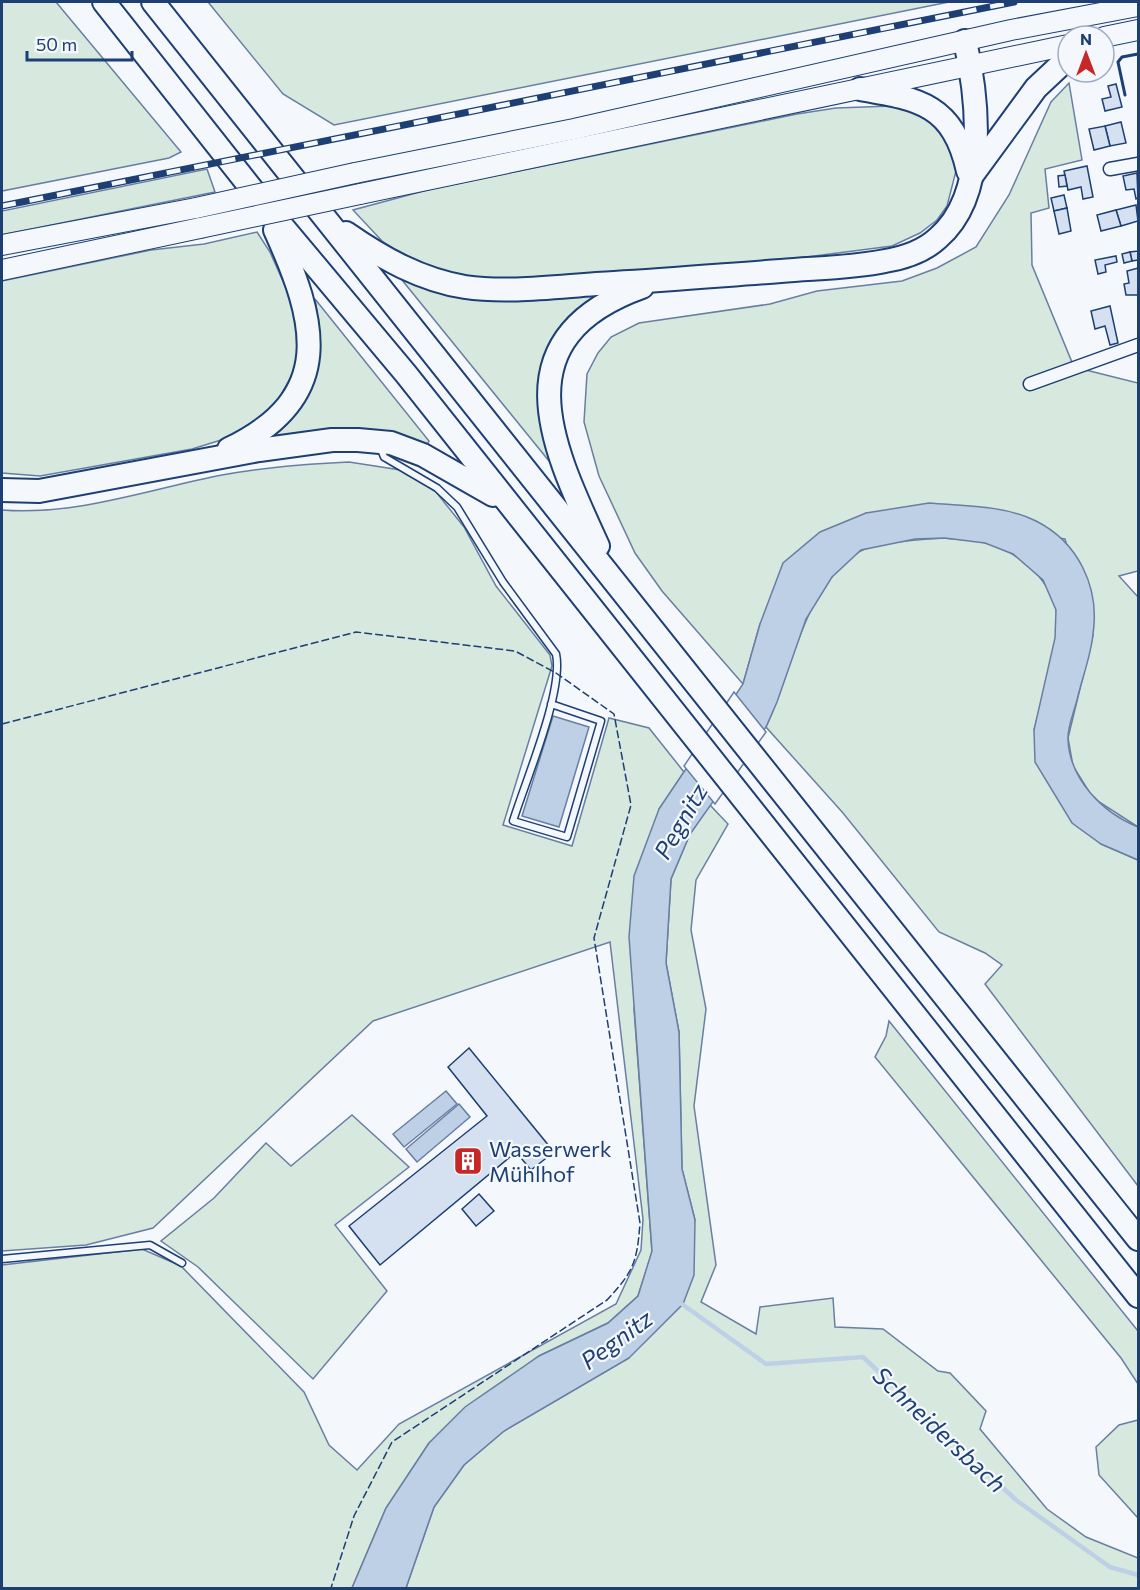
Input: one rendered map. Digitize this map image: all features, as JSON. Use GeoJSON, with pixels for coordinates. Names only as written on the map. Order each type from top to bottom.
{"type":"FeatureCollection","features":[{"type":"Feature","properties":{"kind":"highway"},"geometry":{"type":"LineString","coordinates":[[104,2],[262,202],[406,374],[1138,1296]]}},
{"type":"Feature","properties":{"kind":"highway"},"geometry":{"type":"LineString","coordinates":[[153,2],[1138,1239]]}},
{"type":"Feature","properties":{"kind":"highway"},"geometry":{"type":"LineString","coordinates":[[328,220],[380,255],[410,270],[465,287],[495,289],[663,280],[858,265],[907,256],[937,239],[951,224],[962,207],[970,178],[976,111],[965,41]]}},
{"type":"Feature","properties":{"kind":"highway"},"geometry":{"type":"LineString","coordinates":[[970,178],[1036,88],[1056,69]]}},
{"type":"Feature","properties":{"kind":"highway"},"geometry":{"type":"LineString","coordinates":[[860,89],[921,101],[938,113],[959,143],[970,178]]}},
{"type":"Feature","properties":{"kind":"highway"},"geometry":{"type":"LineString","coordinates":[[209,459],[271,426],[290,404],[301,385],[308,363],[307,315],[300,291],[262,202]]}},
{"type":"Feature","properties":{"kind":"highway"},"geometry":{"type":"LineString","coordinates":[[613,578],[562,464],[552,435],[548,407],[549,382],[555,358],[571,329],[594,309],[619,295],[663,280]]}},
{"type":"Feature","properties":{"kind":"highway"},"geometry":{"type":"LineString","coordinates":[[2,490],[39,491],[209,459],[333,440],[377,441],[423,455],[478,485],[508,505]]}},
{"type":"Feature","properties":{"kind":"main road"},"geometry":{"type":"LineString","coordinates":[[2,245],[196,208],[574,129],[965,41],[1138,6]]}},
{"type":"Feature","properties":{"kind":"main road"},"geometry":{"type":"LineString","coordinates":[[1116,35],[1138,30]]}},
{"type":"Feature","properties":{"kind":"main road"},"geometry":{"type":"LineString","coordinates":[[2,270],[1056,48]]}},
{"type":"Feature","properties":{"kind":"street"},"geometry":{"type":"LineString","coordinates":[[1110,169],[1138,164]]}},
{"type":"Feature","properties":{"kind":"street"},"geometry":{"type":"LineString","coordinates":[[1030,384],[1138,345]]}},
{"type":"Feature","properties":{"kind":"lane"},"geometry":{"type":"LineString","coordinates":[[377,441],[384,457],[437,488],[457,507],[503,582],[556,654],[558,663],[551,704],[513,821],[567,837],[601,721],[551,704]]}},
{"type":"Feature","properties":{"kind":"lane"},"geometry":{"type":"LineString","coordinates":[[2,1259],[150,1245],[182,1263]]}},
{"type":"Feature","properties":{"kind":"shaded area"},"geometry":{"type":"Polygon","coordinates":[[[2,2],[56,2],[181,152],[169,158],[2,191],[2,2]]]}},
{"type":"Feature","properties":{"kind":"shaded area"},"geometry":{"type":"Polygon","coordinates":[[[208,2],[949,2],[334,125],[283,94],[208,2]]]}},
{"type":"Feature","properties":{"kind":"shaded area"},"geometry":{"type":"Polygon","coordinates":[[[1069,84],[1082,160],[1045,169],[1049,208],[1031,213],[1032,265],[1074,367],[1138,383],[1138,571],[1119,576],[1138,597],[1138,827],[1093,798],[1073,766],[1068,738],[1093,635],[1065,539],[866,513],[760,624],[743,684],[662,591],[635,553],[599,476],[584,422],[587,374],[598,353],[611,337],[639,323],[770,304],[817,291],[902,281],[937,268],[976,247],[1009,195],[1051,102],[1069,84]]]}},
{"type":"Feature","properties":{"kind":"shaded area"},"geometry":{"type":"Polygon","coordinates":[[[906,107],[942,127],[955,157],[956,171],[947,206],[937,220],[920,233],[892,246],[791,259],[540,278],[470,279],[441,272],[398,252],[382,241],[353,210],[431,189],[797,114],[836,108],[906,107]]]}},
{"type":"Feature","properties":{"kind":"shaded area"},"geometry":{"type":"Polygon","coordinates":[[[207,169],[215,192],[2,235],[2,211],[207,169]]]}},
{"type":"Feature","properties":{"kind":"shaded area"},"geometry":{"type":"Polygon","coordinates":[[[257,232],[270,252],[294,306],[300,360],[274,408],[234,436],[192,449],[40,476],[2,473],[2,281],[151,250],[204,244],[257,232]]]}},
{"type":"Feature","properties":{"kind":"shaded area"},"geometry":{"type":"Polygon","coordinates":[[[402,280],[445,295],[471,299],[604,291],[581,309],[564,327],[552,345],[544,365],[540,386],[540,409],[549,461],[402,280]]]}},
{"type":"Feature","properties":{"kind":"shaded area"},"geometry":{"type":"Polygon","coordinates":[[[315,299],[429,441],[427,445],[266,440],[296,410],[313,378],[318,360],[319,342],[315,299]]]}},
{"type":"Feature","properties":{"kind":"shaded area"},"geometry":{"type":"Polygon","coordinates":[[[349,462],[407,471],[436,492],[464,527],[496,586],[550,655],[552,666],[503,825],[572,846],[609,718],[649,728],[684,772],[659,809],[634,1009],[652,1252],[638,1296],[608,1323],[539,1356],[429,1443],[386,1508],[352,1588],[2,1588],[2,1265],[142,1249],[181,1266],[304,1392],[329,1445],[357,1470],[399,1424],[616,1304],[641,1250],[643,1219],[610,942],[373,1021],[153,1228],[86,1245],[2,1251],[2,510],[57,509],[113,500],[238,472],[349,462]]]}},
{"type":"Feature","properties":{"kind":"shaded area"},"geometry":{"type":"Polygon","coordinates":[[[945,538],[981,542],[1009,552],[1030,567],[1046,586],[1056,609],[1056,635],[1050,669],[1034,730],[1101,844],[1138,860],[1138,1186],[985,984],[1002,965],[985,953],[939,932],[843,813],[766,727],[811,609],[840,568],[859,552],[876,546],[945,538]]]}},
{"type":"Feature","properties":{"kind":"shaded area"},"geometry":{"type":"Polygon","coordinates":[[[710,805],[728,824],[696,880],[691,930],[706,1009],[694,1106],[716,1265],[701,1302],[756,1334],[760,1307],[833,1298],[835,1327],[883,1329],[938,1371],[950,1373],[986,1411],[980,1429],[1047,1509],[1086,1537],[1138,1558],[1138,1588],[406,1588],[434,1507],[464,1465],[504,1431],[629,1358],[695,1220],[682,1169],[679,1032],[666,963],[671,879],[690,834],[710,805]]]}},
{"type":"Feature","properties":{"kind":"shaded area"},"geometry":{"type":"Polygon","coordinates":[[[889,1021],[1138,1331],[1138,1384],[1121,1358],[875,1057],[886,1036],[889,1021]]]}},
{"type":"Feature","properties":{"kind":"shaded area"},"geometry":{"type":"Polygon","coordinates":[[[352,1115],[409,1167],[335,1225],[387,1291],[313,1379],[198,1267],[161,1241],[214,1198],[266,1143],[291,1166],[352,1115]]]}},
{"type":"Feature","properties":{"kind":"shaded area"},"geometry":{"type":"Polygon","coordinates":[[[1138,1420],[1138,1518],[1099,1475],[1096,1447],[1119,1425],[1138,1420]]]}},
{"type":"Feature","properties":{"kind":"water","name":"Pegnitz"},"geometry":{"type":"Polygon","coordinates":[[[929,503],[983,507],[1011,512],[1036,521],[1064,541],[1083,568],[1093,599],[1093,634],[1069,730],[1070,755],[1082,781],[1101,804],[1138,827],[1138,860],[1101,844],[1072,823],[1035,762],[1034,730],[1055,638],[1056,610],[1043,580],[1013,554],[985,543],[945,538],[915,539],[861,550],[832,577],[806,619],[766,727],[690,834],[671,879],[666,963],[679,1032],[682,1169],[695,1220],[694,1275],[683,1304],[629,1358],[504,1431],[464,1465],[434,1507],[406,1588],[352,1588],[386,1508],[429,1443],[465,1407],[539,1356],[608,1323],[638,1296],[652,1251],[629,937],[634,876],[659,809],[743,684],[760,624],[783,563],[820,532],[866,513],[929,503]]]}},
{"type":"Feature","properties":{"kind":"water"},"geometry":{"type":"Polygon","coordinates":[[[553,716],[589,727],[559,827],[522,816],[553,716]]]}},
{"type":"Feature","properties":{"kind":"water"},"geometry":{"type":"Polygon","coordinates":[[[446,1091],[457,1104],[404,1147],[393,1134],[446,1091]]]}},
{"type":"Feature","properties":{"kind":"water"},"geometry":{"type":"Polygon","coordinates":[[[459,1104],[470,1117],[417,1162],[406,1149],[459,1104]]]}},
{"type":"Feature","properties":{"kind":"pier"},"geometry":{"type":"Polygon","coordinates":[[[734,692],[766,732],[715,804],[684,766],[734,692]]]}},
{"type":"Feature","properties":{"kind":"building"},"geometry":{"type":"Polygon","coordinates":[[[1116,84],[1122,107],[1105,111],[1102,99],[1111,97],[1108,86],[1116,84]]]}},
{"type":"Feature","properties":{"kind":"building"},"geometry":{"type":"Polygon","coordinates":[[[1121,122],[1126,143],[1110,146],[1105,126],[1121,122]]]}},
{"type":"Feature","properties":{"kind":"building"},"geometry":{"type":"Polygon","coordinates":[[[1105,126],[1110,146],[1094,150],[1089,129],[1105,126]]]}},
{"type":"Feature","properties":{"kind":"building"},"geometry":{"type":"Polygon","coordinates":[[[1087,166],[1093,197],[1083,199],[1081,187],[1068,190],[1064,171],[1087,166]]]}},
{"type":"Feature","properties":{"kind":"building"},"geometry":{"type":"Polygon","coordinates":[[[1137,173],[1138,198],[1136,199],[1134,189],[1126,190],[1123,176],[1137,173]]]}},
{"type":"Feature","properties":{"kind":"building"},"geometry":{"type":"Polygon","coordinates":[[[1065,175],[1067,186],[1059,187],[1058,176],[1065,175]]]}},
{"type":"Feature","properties":{"kind":"building"},"geometry":{"type":"Polygon","coordinates":[[[1064,195],[1067,208],[1054,211],[1051,198],[1064,195]]]}},
{"type":"Feature","properties":{"kind":"building"},"geometry":{"type":"Polygon","coordinates":[[[1136,205],[1138,221],[1121,226],[1116,210],[1136,205]]]}},
{"type":"Feature","properties":{"kind":"building"},"geometry":{"type":"Polygon","coordinates":[[[1067,208],[1071,231],[1059,234],[1054,211],[1067,208]]]}},
{"type":"Feature","properties":{"kind":"building"},"geometry":{"type":"Polygon","coordinates":[[[1116,210],[1121,226],[1101,231],[1097,215],[1116,210]]]}},
{"type":"Feature","properties":{"kind":"building"},"geometry":{"type":"Polygon","coordinates":[[[1138,251],[1138,260],[1132,261],[1130,252],[1138,251]]]}},
{"type":"Feature","properties":{"kind":"building"},"geometry":{"type":"Polygon","coordinates":[[[1130,252],[1132,261],[1124,263],[1122,254],[1130,252]]]}},
{"type":"Feature","properties":{"kind":"building"},"geometry":{"type":"Polygon","coordinates":[[[1116,256],[1117,262],[1105,265],[1106,272],[1098,274],[1095,260],[1116,256]]]}},
{"type":"Feature","properties":{"kind":"building"},"geometry":{"type":"Polygon","coordinates":[[[1138,268],[1138,295],[1126,295],[1124,284],[1129,283],[1127,271],[1138,268]]]}},
{"type":"Feature","properties":{"kind":"building"},"geometry":{"type":"Polygon","coordinates":[[[1110,306],[1118,343],[1110,345],[1105,326],[1095,329],[1091,311],[1110,306]]]}},
{"type":"Feature","properties":{"kind":"building","name":"Wasserwerk Mühlhof"},"geometry":{"type":"Polygon","coordinates":[[[469,1048],[554,1152],[531,1170],[516,1152],[380,1265],[349,1226],[487,1116],[448,1067],[469,1048]]]}},
{"type":"Feature","properties":{"kind":"building"},"geometry":{"type":"Polygon","coordinates":[[[479,1194],[494,1211],[476,1226],[462,1209],[479,1194]]]}},
{"type":"Feature","properties":{"kind":"waterway","name":"Schneidersbach"},"geometry":{"type":"LineString","coordinates":[[679,1302],[766,1364],[863,1357],[1016,1500],[1110,1567],[1138,1575]]}},
{"type":"Feature","properties":{"kind":"railway"},"geometry":{"type":"LineString","coordinates":[[2,206],[1014,2]]}},
{"type":"Feature","properties":{"kind":"fence"},"geometry":{"type":"LineString","coordinates":[[2,724],[356,632],[515,651],[556,673],[614,714],[631,805],[594,938],[640,1223],[635,1257],[629,1273],[607,1300],[392,1442],[354,1516],[331,1588]]}},
{"type":"Feature","properties":{"kind":"wall"},"geometry":{"type":"LineString","coordinates":[[1125,95],[1118,62],[1122,57],[1138,54]]}},
{"type":"Feature","properties":{"kind":"place","name":"Wasserwerk Mühlhof"},"geometry":{"type":"Point","coordinates":[468,1161]}}]}
